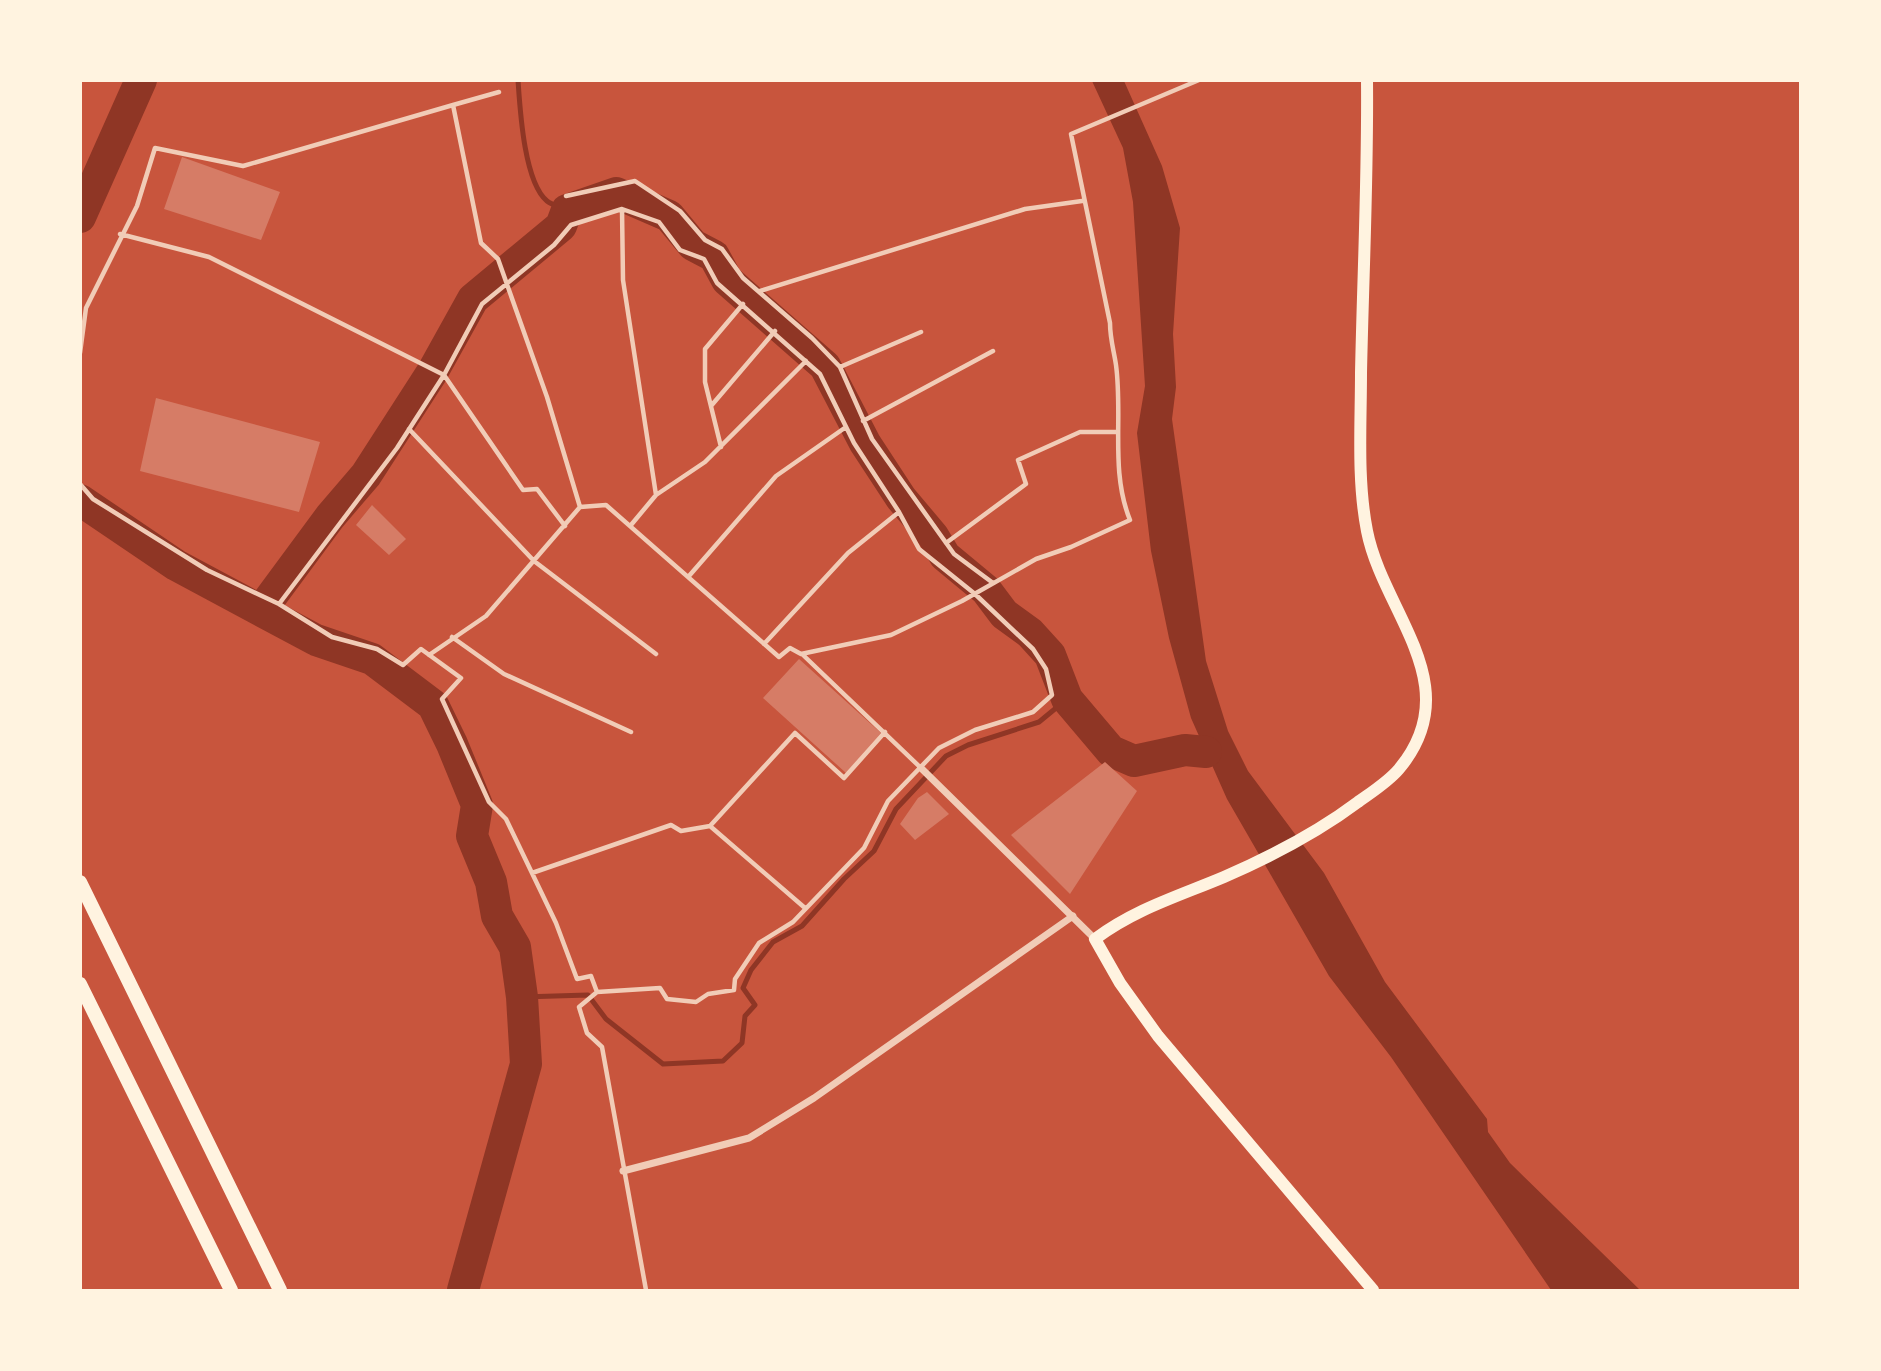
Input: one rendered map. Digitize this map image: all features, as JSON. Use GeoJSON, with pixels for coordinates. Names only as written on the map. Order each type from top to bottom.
{"type":"FeatureCollection","features":[{"type":"Feature","properties":{"kind":"highway"},"geometry":{"type":"LineString","coordinates":[[80,883],[280,1290]]}},
{"type":"Feature","properties":{"kind":"highway"},"geometry":{"type":"LineString","coordinates":[[80,984],[231,1290]]}},
{"type":"Feature","properties":{"kind":"main road"},"geometry":{"type":"LineString","coordinates":[[1367,80],[1361,398],[1364,510],[1367,532],[1381,575],[1421,658],[1424,709],[1421,730],[1398,770],[1339,817],[1251,865],[1138,911],[1095,939],[1120,983],[1158,1036],[1373,1290]]}},
{"type":"Feature","properties":{"kind":"street"},"geometry":{"type":"LineString","coordinates":[[922,769],[1095,939]]}},
{"type":"Feature","properties":{"kind":"street"},"geometry":{"type":"LineString","coordinates":[[623,1171],[750,1138],[814,1098],[1073,916]]}},
{"type":"Feature","properties":{"kind":"lane"},"geometry":{"type":"LineString","coordinates":[[801,654],[891,635],[975,594],[1036,559],[1071,547],[1130,520],[1123,504],[1117,432],[1116,364],[1110,346],[1110,323],[1082,201],[1071,134],[1105,122],[1199,80]]}},
{"type":"Feature","properties":{"kind":"lane"},"geometry":{"type":"LineString","coordinates":[[80,353],[86,308],[136,206],[155,148],[243,166],[499,92]]}},
{"type":"Feature","properties":{"kind":"lane"},"geometry":{"type":"LineString","coordinates":[[453,105],[481,243],[498,259],[547,397],[580,507]]}},
{"type":"Feature","properties":{"kind":"lane"},"geometry":{"type":"LineString","coordinates":[[566,196],[635,181],[680,211],[705,240],[722,249],[743,278],[840,367],[872,439],[954,554],[994,583]]}},
{"type":"Feature","properties":{"kind":"lane"},"geometry":{"type":"LineString","coordinates":[[760,291],[1025,209],[1082,201]]}},
{"type":"Feature","properties":{"kind":"lane"},"geometry":{"type":"LineString","coordinates":[[622,209],[623,280],[656,495]]}},
{"type":"Feature","properties":{"kind":"lane"},"geometry":{"type":"LineString","coordinates":[[279,604],[364,494],[409,429],[444,375],[482,304],[554,245],[572,225],[622,209],[659,222],[680,250],[704,259],[717,283],[775,331],[820,374],[846,427],[919,549],[975,594],[1033,649],[1046,669],[1052,695],[1033,712],[975,730],[939,748],[922,769],[888,801],[864,848],[793,922],[759,943],[735,979],[734,990],[708,994],[696,1002],[667,999],[660,989],[597,992],[579,1007],[586,1033],[602,1046],[646,1290]]}},
{"type":"Feature","properties":{"kind":"lane"},"geometry":{"type":"LineString","coordinates":[[120,234],[209,257],[444,375],[523,490],[537,489],[565,526]]}},
{"type":"Feature","properties":{"kind":"lane"},"geometry":{"type":"LineString","coordinates":[[721,447],[705,382],[705,349],[743,304]]}},
{"type":"Feature","properties":{"kind":"lane"},"geometry":{"type":"LineString","coordinates":[[711,407],[775,331]]}},
{"type":"Feature","properties":{"kind":"lane"},"geometry":{"type":"LineString","coordinates":[[840,367],[921,332]]}},
{"type":"Feature","properties":{"kind":"lane"},"geometry":{"type":"LineString","coordinates":[[863,421],[993,351]]}},
{"type":"Feature","properties":{"kind":"lane"},"geometry":{"type":"LineString","coordinates":[[631,525],[656,495],[684,479],[721,447],[806,360]]}},
{"type":"Feature","properties":{"kind":"lane"},"geometry":{"type":"LineString","coordinates":[[689,576],[776,476],[846,427]]}},
{"type":"Feature","properties":{"kind":"lane"},"geometry":{"type":"LineString","coordinates":[[409,429],[534,561],[656,653]]}},
{"type":"Feature","properties":{"kind":"lane"},"geometry":{"type":"LineString","coordinates":[[946,542],[1026,484],[1018,460],[1080,432],[1117,432]]}},
{"type":"Feature","properties":{"kind":"lane"},"geometry":{"type":"LineString","coordinates":[[80,484],[93,499],[153,538],[207,570],[279,604],[332,636],[377,649],[403,665],[421,649],[461,678],[442,699],[489,802],[506,819],[577,979],[591,976],[597,992]]}},
{"type":"Feature","properties":{"kind":"lane"},"geometry":{"type":"LineString","coordinates":[[429,655],[486,616],[580,507],[607,505],[779,657],[790,648],[801,654],[922,769]]}},
{"type":"Feature","properties":{"kind":"lane"},"geometry":{"type":"LineString","coordinates":[[764,644],[848,553],[899,512]]}},
{"type":"Feature","properties":{"kind":"lane"},"geometry":{"type":"LineString","coordinates":[[452,637],[504,674],[631,732]]}},
{"type":"Feature","properties":{"kind":"lane"},"geometry":{"type":"LineString","coordinates":[[532,873],[671,825],[681,831],[710,825],[795,733],[844,778],[885,732]]}},
{"type":"Feature","properties":{"kind":"lane"},"geometry":{"type":"LineString","coordinates":[[710,825],[805,908]]}},
{"type":"Feature","properties":{"kind":"shaded area"},"geometry":{"type":"Polygon","coordinates":[[[1092,81],[1124,81],[1162,166],[1180,228],[1173,334],[1176,387],[1172,419],[1206,661],[1228,731],[1248,771],[1324,873],[1385,982],[1487,1119],[1488,1132],[1510,1163],[1640,1290],[1551,1290],[1391,1057],[1329,976],[1227,799],[1191,718],[1169,638],[1151,551],[1137,433],[1145,386],[1133,202],[1123,148],[1092,81]]]}},
{"type":"Feature","properties":{"kind":"building"},"geometry":{"type":"Polygon","coordinates":[[[182,157],[280,192],[261,240],[164,209],[182,157]]]}},
{"type":"Feature","properties":{"kind":"building"},"geometry":{"type":"Polygon","coordinates":[[[156,398],[320,442],[299,512],[140,471],[156,398]]]}},
{"type":"Feature","properties":{"kind":"building"},"geometry":{"type":"Polygon","coordinates":[[[372,505],[406,539],[389,555],[356,525],[372,505]]]}},
{"type":"Feature","properties":{"kind":"building"},"geometry":{"type":"Polygon","coordinates":[[[799,659],[881,733],[846,773],[763,698],[799,659]]]}},
{"type":"Feature","properties":{"kind":"building"},"geometry":{"type":"Polygon","coordinates":[[[1105,762],[1137,791],[1070,894],[1011,835],[1105,762]]]}},
{"type":"Feature","properties":{"kind":"building"},"geometry":{"type":"Polygon","coordinates":[[[927,792],[949,814],[915,840],[900,824],[918,798],[927,792]]]}},
{"type":"Feature","properties":{"kind":"waterway"},"geometry":{"type":"LineString","coordinates":[[80,217],[141,80]]}},
{"type":"Feature","properties":{"kind":"waterway"},"geometry":{"type":"LineString","coordinates":[[518,80],[525,144],[533,178],[539,192],[547,201],[567,210]]}},
{"type":"Feature","properties":{"kind":"waterway"},"geometry":{"type":"LineString","coordinates":[[262,609],[330,517],[366,475],[433,371],[473,299],[561,226],[567,210],[616,193],[669,216],[693,245],[714,256],[727,280],[825,366],[865,443],[901,498],[933,536],[945,556],[986,590],[1004,614],[1030,633],[1050,655],[1067,699],[1111,751],[1134,761],[1185,750],[1206,752]]}},
{"type":"Feature","properties":{"kind":"waterway"},"geometry":{"type":"LineString","coordinates":[[80,500],[176,565],[316,640],[372,659],[433,705],[452,744],[477,805],[472,836],[491,882],[497,916],[515,947],[522,997],[526,1064],[463,1290]]}},
{"type":"Feature","properties":{"kind":"waterway"},"geometry":{"type":"LineString","coordinates":[[522,997],[588,995],[606,1019],[663,1064],[723,1061],[742,1043],[745,1016],[755,1005],[743,988],[751,970],[773,942],[802,926],[844,879],[874,851],[896,809],[946,756],[968,745],[1039,722],[1067,699]]}}]}
